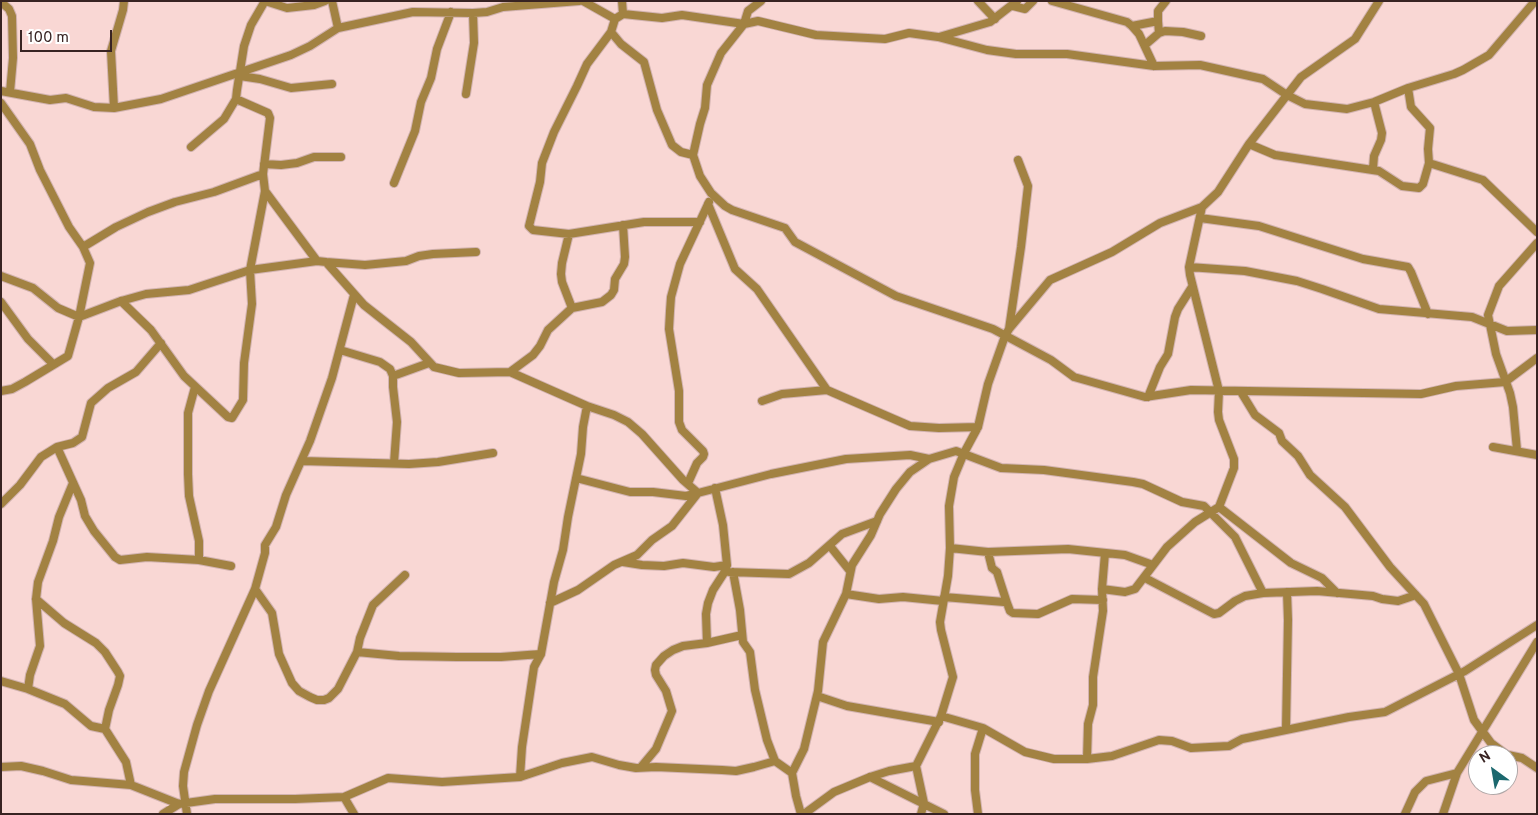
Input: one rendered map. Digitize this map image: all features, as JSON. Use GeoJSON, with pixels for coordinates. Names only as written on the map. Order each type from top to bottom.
{"type":"FeatureCollection","features":[{"type":"Feature","properties":{"kind":"street"},"geometry":{"type":"LineString","coordinates":[[114,108],[111,51],[124,1]]}},
{"type":"Feature","properties":{"kind":"street"},"geometry":{"type":"LineString","coordinates":[[191,147],[224,119],[236,99],[244,46],[251,25],[265,1],[287,8],[314,5],[325,1]]}},
{"type":"Feature","properties":{"kind":"street"},"geometry":{"type":"LineString","coordinates":[[332,1],[338,28]]}},
{"type":"Feature","properties":{"kind":"street"},"geometry":{"type":"LineString","coordinates":[[1,90],[50,100],[66,98],[94,107],[114,108],[161,99],[240,74],[291,55],[310,46],[338,28],[413,12],[473,13],[486,12],[503,7],[579,1]]}},
{"type":"Feature","properties":{"kind":"street"},"geometry":{"type":"LineString","coordinates":[[583,1],[615,19]]}},
{"type":"Feature","properties":{"kind":"street"},"geometry":{"type":"LineString","coordinates":[[622,1],[624,14]]}},
{"type":"Feature","properties":{"kind":"street"},"geometry":{"type":"LineString","coordinates":[[761,1],[748,10],[744,24],[721,53],[707,85],[706,108],[700,124],[693,155],[700,176],[711,193],[725,206],[785,228],[795,242],[896,296],[1007,332],[1052,360],[1074,377],[1148,397],[1191,390],[1219,392],[1388,392],[1421,394],[1456,386],[1505,382],[1537,358]]}},
{"type":"Feature","properties":{"kind":"street"},"geometry":{"type":"LineString","coordinates":[[978,1],[995,19]]}},
{"type":"Feature","properties":{"kind":"street"},"geometry":{"type":"LineString","coordinates":[[938,37],[988,23],[1015,3],[1025,9],[1033,1]]}},
{"type":"Feature","properties":{"kind":"street"},"geometry":{"type":"LineString","coordinates":[[1052,1],[1127,22],[1145,45],[1154,66]]}},
{"type":"Feature","properties":{"kind":"street"},"geometry":{"type":"LineString","coordinates":[[1158,33],[1158,11],[1166,1]]}},
{"type":"Feature","properties":{"kind":"street"},"geometry":{"type":"LineString","coordinates":[[1007,332],[1050,280],[1112,252],[1160,223],[1202,207],[1218,192],[1249,144],[1301,77],[1356,39],[1379,1]]}},
{"type":"Feature","properties":{"kind":"street"},"geometry":{"type":"LineString","coordinates":[[700,222],[644,222],[569,234],[533,230],[529,226],[540,182],[542,163],[554,132],[586,64],[611,32],[615,19],[624,14],[662,18],[682,15],[744,24],[758,21],[816,35],[885,39],[910,33],[938,37],[1016,54],[1067,54],[1154,66],[1200,65],[1260,78],[1305,104],[1347,108],[1374,102],[1408,88],[1454,74],[1489,55],[1536,1]]}},
{"type":"Feature","properties":{"kind":"street"},"geometry":{"type":"LineString","coordinates":[[1,2],[12,16],[13,58],[10,92]]}},
{"type":"Feature","properties":{"kind":"street"},"geometry":{"type":"LineString","coordinates":[[394,183],[414,131],[421,102],[431,78],[437,49],[452,12]]}},
{"type":"Feature","properties":{"kind":"street"},"geometry":{"type":"LineString","coordinates":[[466,94],[474,43],[473,13]]}},
{"type":"Feature","properties":{"kind":"street"},"geometry":{"type":"LineString","coordinates":[[1132,26],[1158,21]]}},
{"type":"Feature","properties":{"kind":"street"},"geometry":{"type":"LineString","coordinates":[[1145,45],[1158,33],[1173,31],[1201,36]]}},
{"type":"Feature","properties":{"kind":"street"},"geometry":{"type":"LineString","coordinates":[[611,32],[620,44],[642,59],[646,66],[657,110],[672,145],[681,152],[693,155]]}},
{"type":"Feature","properties":{"kind":"street"},"geometry":{"type":"LineString","coordinates":[[240,74],[291,88],[332,84]]}},
{"type":"Feature","properties":{"kind":"street"},"geometry":{"type":"LineString","coordinates":[[1249,144],[1275,155],[1373,169],[1402,186],[1419,188],[1423,184],[1430,163],[1428,149],[1430,128],[1411,107],[1408,88]]}},
{"type":"Feature","properties":{"kind":"street"},"geometry":{"type":"LineString","coordinates":[[121,301],[151,330],[184,376],[230,418],[234,415],[243,400],[244,363],[252,304],[250,270],[264,191],[263,174],[270,115],[268,112],[236,99]]}},
{"type":"Feature","properties":{"kind":"street"},"geometry":{"type":"LineString","coordinates":[[1373,169],[1374,156],[1382,133],[1374,102]]}},
{"type":"Feature","properties":{"kind":"street"},"geometry":{"type":"LineString","coordinates":[[1,103],[30,144],[40,170],[69,228],[90,263],[79,317],[68,356],[12,389],[1,391]]}},
{"type":"Feature","properties":{"kind":"street"},"geometry":{"type":"LineString","coordinates":[[264,164],[281,165],[297,163],[314,157],[341,157]]}},
{"type":"Feature","properties":{"kind":"street"},"geometry":{"type":"LineString","coordinates":[[922,814],[924,803],[916,766],[940,719],[953,677],[940,627],[950,548],[950,501],[954,477],[978,427],[988,384],[1007,332],[1021,248],[1028,186],[1018,160]]}},
{"type":"Feature","properties":{"kind":"street"},"geometry":{"type":"LineString","coordinates":[[1430,163],[1483,180],[1537,232]]}},
{"type":"Feature","properties":{"kind":"street"},"geometry":{"type":"LineString","coordinates":[[82,247],[116,227],[148,212],[175,202],[214,192],[263,174]]}},
{"type":"Feature","properties":{"kind":"street"},"geometry":{"type":"LineString","coordinates":[[264,191],[316,261]]}},
{"type":"Feature","properties":{"kind":"street"},"geometry":{"type":"LineString","coordinates":[[688,484],[697,463],[704,454],[682,430],[679,422],[679,391],[669,329],[671,297],[680,264],[708,204],[711,193]]}},
{"type":"Feature","properties":{"kind":"street"},"geometry":{"type":"LineString","coordinates":[[708,204],[735,269],[757,289],[827,390]]}},
{"type":"Feature","properties":{"kind":"street"},"geometry":{"type":"LineString","coordinates":[[1102,589],[1129,592],[1135,589],[1167,547],[1192,525],[1219,507],[1233,474],[1235,463],[1218,412],[1219,392],[1192,286],[1189,267],[1202,207]]}},
{"type":"Feature","properties":{"kind":"street"},"geometry":{"type":"LineString","coordinates":[[1200,218],[1259,226],[1354,256],[1408,267],[1412,272],[1428,314]]}},
{"type":"Feature","properties":{"kind":"street"},"geometry":{"type":"LineString","coordinates":[[510,372],[533,356],[548,330],[572,308],[602,302],[611,295],[614,290],[615,279],[624,264],[623,225]]}},
{"type":"Feature","properties":{"kind":"street"},"geometry":{"type":"LineString","coordinates":[[569,234],[561,274],[562,282],[572,308]]}},
{"type":"Feature","properties":{"kind":"street"},"geometry":{"type":"LineString","coordinates":[[1517,450],[1513,406],[1496,354],[1489,323],[1490,309],[1498,286],[1537,243]]}},
{"type":"Feature","properties":{"kind":"street"},"geometry":{"type":"LineString","coordinates":[[1,276],[33,288],[58,308],[79,317],[146,294],[189,290],[250,270],[316,261],[365,265],[406,260],[433,254],[476,252]]}},
{"type":"Feature","properties":{"kind":"street"},"geometry":{"type":"LineString","coordinates":[[326,262],[343,279],[354,295],[377,317],[411,342],[434,367],[459,373],[510,372],[587,406],[614,415],[628,422],[642,434],[698,493]]}},
{"type":"Feature","properties":{"kind":"street"},"geometry":{"type":"LineString","coordinates":[[1189,267],[1257,273],[1322,289],[1379,309],[1472,317],[1507,331],[1537,330]]}},
{"type":"Feature","properties":{"kind":"street"},"geometry":{"type":"LineString","coordinates":[[1148,397],[1160,367],[1168,354],[1178,309],[1192,286]]}},
{"type":"Feature","properties":{"kind":"street"},"geometry":{"type":"LineString","coordinates":[[187,814],[182,803],[184,772],[197,725],[209,691],[255,589],[265,553],[265,545],[276,527],[286,496],[302,460],[330,385],[354,295]]}},
{"type":"Feature","properties":{"kind":"street"},"geometry":{"type":"LineString","coordinates":[[1,302],[28,339],[53,364]]}},
{"type":"Feature","properties":{"kind":"street"},"geometry":{"type":"LineString","coordinates":[[1,504],[20,485],[41,457],[57,447],[73,443],[82,437],[90,403],[108,388],[136,372],[161,343]]}},
{"type":"Feature","properties":{"kind":"street"},"geometry":{"type":"LineString","coordinates":[[340,350],[380,362],[390,369],[393,376],[396,422],[394,463]]}},
{"type":"Feature","properties":{"kind":"street"},"geometry":{"type":"LineString","coordinates":[[393,376],[429,363]]}},
{"type":"Feature","properties":{"kind":"street"},"geometry":{"type":"LineString","coordinates":[[195,387],[188,412],[188,474],[190,496],[199,540],[200,560]]}},
{"type":"Feature","properties":{"kind":"street"},"geometry":{"type":"LineString","coordinates":[[762,401],[782,394],[827,390],[910,426],[939,428],[978,427]]}},
{"type":"Feature","properties":{"kind":"street"},"geometry":{"type":"LineString","coordinates":[[1242,392],[1255,415],[1279,433],[1282,441],[1298,456],[1310,475],[1345,507],[1390,567],[1424,604],[1459,674],[1472,715],[1494,745]]}},
{"type":"Feature","properties":{"kind":"street"},"geometry":{"type":"LineString","coordinates":[[520,777],[522,747],[534,667],[540,654],[563,550],[587,406]]}},
{"type":"Feature","properties":{"kind":"street"},"geometry":{"type":"LineString","coordinates":[[57,447],[82,500],[85,516],[115,557],[120,560],[147,557],[200,560],[231,566]]}},
{"type":"Feature","properties":{"kind":"street"},"geometry":{"type":"LineString","coordinates":[[1493,447],[1537,454]]}},
{"type":"Feature","properties":{"kind":"street"},"geometry":{"type":"LineString","coordinates":[[916,766],[870,776],[834,792],[803,814],[796,796],[792,774],[804,749],[817,696],[823,642],[846,594],[850,571],[854,561],[871,535],[876,521],[903,480],[917,466],[929,459],[952,452],[964,454],[1001,468],[1044,470],[1133,482],[1143,484],[1182,502],[1204,506],[1235,537],[1263,593]]}},
{"type":"Feature","properties":{"kind":"street"},"geometry":{"type":"LineString","coordinates":[[302,460],[409,464],[438,462],[493,453]]}},
{"type":"Feature","properties":{"kind":"street"},"geometry":{"type":"LineString","coordinates":[[576,478],[630,492],[653,492],[686,496],[771,474],[846,458],[910,455],[929,459]]}},
{"type":"Feature","properties":{"kind":"street"},"geometry":{"type":"LineString","coordinates":[[28,689],[30,674],[40,646],[36,599],[38,582],[53,542],[59,517],[73,483]]}},
{"type":"Feature","properties":{"kind":"street"},"geometry":{"type":"LineString","coordinates":[[715,488],[723,525],[728,570],[740,610],[743,642],[750,652],[755,690],[767,740],[775,761],[792,774]]}},
{"type":"Feature","properties":{"kind":"street"},"geometry":{"type":"LineString","coordinates":[[550,603],[578,590],[614,565],[637,555],[652,540],[672,526],[698,493]]}},
{"type":"Feature","properties":{"kind":"street"},"geometry":{"type":"LineString","coordinates":[[1219,507],[1290,563],[1322,578],[1337,593]]}},
{"type":"Feature","properties":{"kind":"street"},"geometry":{"type":"LineString","coordinates":[[623,562],[664,566],[683,563],[728,570],[789,574],[804,566],[842,534],[876,521]]}},
{"type":"Feature","properties":{"kind":"street"},"geometry":{"type":"LineString","coordinates":[[830,546],[850,571]]}},
{"type":"Feature","properties":{"kind":"street"},"geometry":{"type":"LineString","coordinates":[[950,548],[988,552],[1068,549],[1130,556],[1153,565]]}},
{"type":"Feature","properties":{"kind":"street"},"geometry":{"type":"LineString","coordinates":[[988,552],[992,568],[996,572],[1010,611],[1014,613],[1038,614],[1072,599],[1103,600]]}},
{"type":"Feature","properties":{"kind":"street"},"geometry":{"type":"LineString","coordinates":[[1087,760],[1088,724],[1093,705],[1093,677],[1103,611],[1102,589],[1106,553]]}},
{"type":"Feature","properties":{"kind":"street"},"geometry":{"type":"LineString","coordinates":[[707,643],[706,614],[708,603],[713,590],[728,570]]}},
{"type":"Feature","properties":{"kind":"street"},"geometry":{"type":"LineString","coordinates":[[255,589],[272,613],[279,654],[287,675],[299,691],[317,700],[328,698],[338,689],[357,652],[360,638],[373,605],[405,575]]}},
{"type":"Feature","properties":{"kind":"street"},"geometry":{"type":"LineString","coordinates":[[1144,578],[1214,614],[1220,613],[1245,596],[1263,593],[1337,593],[1373,596],[1398,601],[1416,595]]}},
{"type":"Feature","properties":{"kind":"street"},"geometry":{"type":"LineString","coordinates":[[1286,730],[1287,592]]}},
{"type":"Feature","properties":{"kind":"street"},"geometry":{"type":"LineString","coordinates":[[846,594],[879,599],[903,597],[1007,603]]}},
{"type":"Feature","properties":{"kind":"street"},"geometry":{"type":"LineString","coordinates":[[36,599],[64,623],[96,643],[105,652],[118,672],[120,676],[118,685],[109,710],[105,729],[126,762],[131,785]]}},
{"type":"Feature","properties":{"kind":"street"},"geometry":{"type":"LineString","coordinates":[[817,696],[847,706],[940,719],[983,728],[1025,752],[1054,759],[1087,760],[1112,756],[1159,740],[1172,741],[1191,748],[1229,746],[1242,739],[1385,712],[1459,674],[1537,625]]}},
{"type":"Feature","properties":{"kind":"street"},"geometry":{"type":"LineString","coordinates":[[641,767],[656,749],[672,711],[666,691],[654,670],[656,665],[664,656],[683,646],[742,635]]}},
{"type":"Feature","properties":{"kind":"street"},"geometry":{"type":"LineString","coordinates":[[1443,814],[1457,773],[1537,642]]}},
{"type":"Feature","properties":{"kind":"street"},"geometry":{"type":"LineString","coordinates":[[357,652],[399,656],[457,657],[501,657],[540,654]]}},
{"type":"Feature","properties":{"kind":"street"},"geometry":{"type":"LineString","coordinates":[[1,681],[28,689],[65,704],[91,726],[105,729]]}},
{"type":"Feature","properties":{"kind":"street"},"geometry":{"type":"LineString","coordinates":[[978,814],[975,790],[975,754],[983,728]]}},
{"type":"Feature","properties":{"kind":"street"},"geometry":{"type":"LineString","coordinates":[[163,814],[182,803],[215,798],[295,799],[344,797],[388,778],[442,782],[520,777],[562,763],[592,757],[619,765],[641,767],[736,770],[775,761]]}},
{"type":"Feature","properties":{"kind":"street"},"geometry":{"type":"LineString","coordinates":[[1518,757],[1537,768]]}},
{"type":"Feature","properties":{"kind":"street"},"geometry":{"type":"LineString","coordinates":[[1,767],[21,766],[71,780],[131,785],[182,803]]}},
{"type":"Feature","properties":{"kind":"street"},"geometry":{"type":"LineString","coordinates":[[1405,814],[1415,792],[1426,781],[1457,773]]}},
{"type":"Feature","properties":{"kind":"street"},"geometry":{"type":"LineString","coordinates":[[870,776],[944,814]]}},
{"type":"Feature","properties":{"kind":"street"},"geometry":{"type":"LineString","coordinates":[[344,797],[354,814]]}}]}
